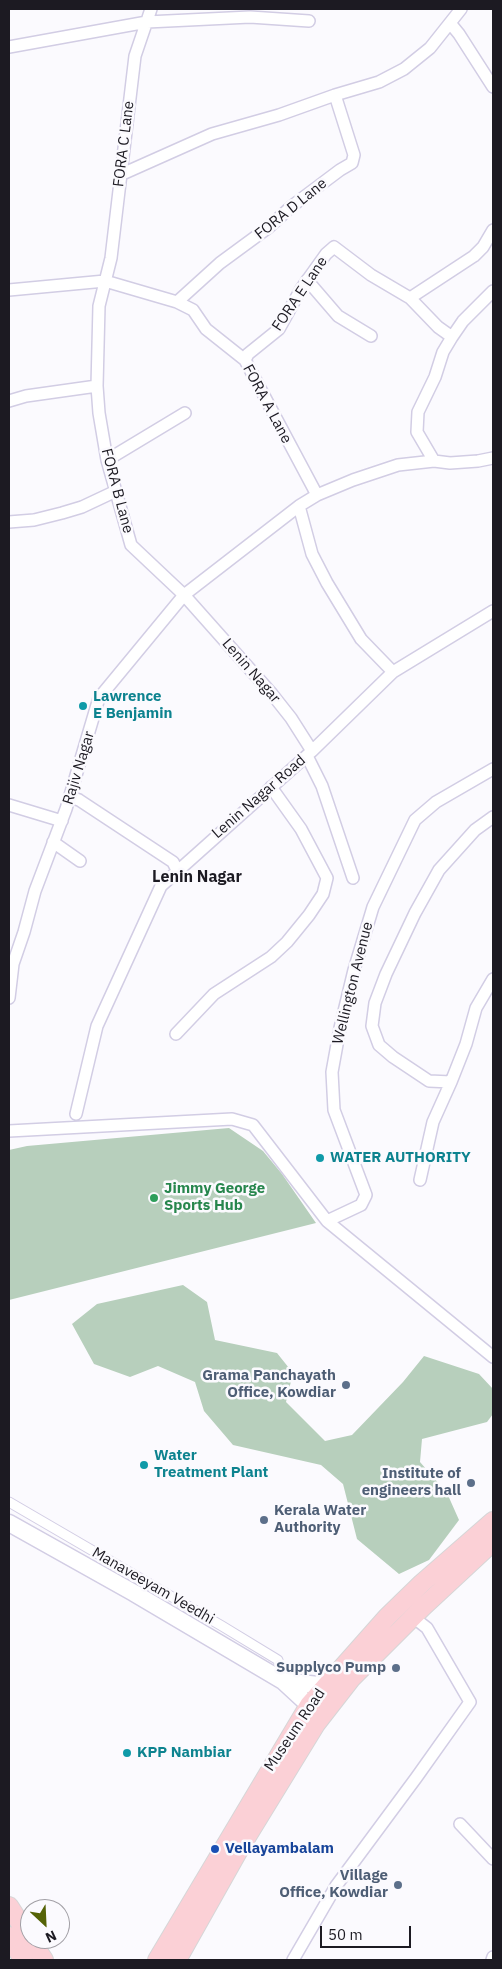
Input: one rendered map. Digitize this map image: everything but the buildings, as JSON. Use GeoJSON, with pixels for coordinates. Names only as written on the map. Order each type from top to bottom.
{"type":"FeatureCollection","features":[{"type":"Feature","properties":{"kind":"main road","name":"Museum Road"},"geometry":{"type":"LineString","coordinates":[[168,1958],[237,1822],[308,1705],[362,1643],[422,1583],[493,1520]]}},
{"type":"Feature","properties":{"kind":"main road","name":"Manaveeyam Veedhi"},"geometry":{"type":"LineString","coordinates":[[9,1523],[283,1681],[308,1705]]}},
{"type":"Feature","properties":{"kind":"main road","name":"Museum Road"},"geometry":{"type":"LineString","coordinates":[[168,1958],[240,1848],[316,1724],[351,1679],[413,1616],[493,1542]]}},
{"type":"Feature","properties":{"kind":"main road"},"geometry":{"type":"LineString","coordinates":[[283,1681],[318,1685],[328,1682]]}},
{"type":"Feature","properties":{"kind":"main road"},"geometry":{"type":"LineString","coordinates":[[9,1906],[44,1960]]}},
{"type":"Feature","properties":{"kind":"main road"},"geometry":{"type":"LineString","coordinates":[[9,1936],[23,1960]]}},
{"type":"Feature","properties":{"kind":"street","name":"FORA C Lane"},"geometry":{"type":"LineString","coordinates":[[105,281],[111,258],[135,56],[151,9]]}},
{"type":"Feature","properties":{"kind":"street"},"geometry":{"type":"LineString","coordinates":[[120,175],[212,134],[279,115],[379,82],[404,69],[430,48],[460,9]]}},
{"type":"Feature","properties":{"kind":"street"},"geometry":{"type":"LineString","coordinates":[[9,47],[147,22],[250,16],[309,21]]}},
{"type":"Feature","properties":{"kind":"street"},"geometry":{"type":"LineString","coordinates":[[450,23],[464,41],[493,87]]}},
{"type":"Feature","properties":{"kind":"street","name":"FORA D Lane"},"geometry":{"type":"LineString","coordinates":[[177,302],[220,263],[269,227],[292,206],[352,163],[354,155],[335,95]]}},
{"type":"Feature","properties":{"kind":"street"},"geometry":{"type":"LineString","coordinates":[[410,298],[474,256],[483,247],[493,230]]}},
{"type":"Feature","properties":{"kind":"street","name":"FORA E Lane"},"geometry":{"type":"LineString","coordinates":[[245,360],[248,354],[279,328],[307,280],[326,254],[334,247],[371,275],[410,298],[438,327],[452,337]]}},
{"type":"Feature","properties":{"kind":"street"},"geometry":{"type":"LineString","coordinates":[[307,280],[338,316],[371,336]]}},
{"type":"Feature","properties":{"kind":"street"},"geometry":{"type":"LineString","coordinates":[[9,290],[105,281]]}},
{"type":"Feature","properties":{"kind":"street","name":"FORA A Lane"},"geometry":{"type":"LineString","coordinates":[[105,281],[177,302],[193,310],[206,329],[245,360],[316,495]]}},
{"type":"Feature","properties":{"kind":"street","name":"FORA B Lane"},"geometry":{"type":"LineString","coordinates":[[105,281],[99,306],[97,386],[106,460],[131,545],[184,595]]}},
{"type":"Feature","properties":{"kind":"street"},"geometry":{"type":"LineString","coordinates":[[434,461],[417,432],[418,412],[436,377],[443,352],[452,337],[463,321],[493,292]]}},
{"type":"Feature","properties":{"kind":"street"},"geometry":{"type":"LineString","coordinates":[[9,401],[26,396],[97,386]]}},
{"type":"Feature","properties":{"kind":"street"},"geometry":{"type":"LineString","coordinates":[[106,460],[185,413]]}},
{"type":"Feature","properties":{"kind":"street"},"geometry":{"type":"LineString","coordinates":[[184,595],[316,495],[398,465],[434,461],[450,463],[493,458]]}},
{"type":"Feature","properties":{"kind":"street"},"geometry":{"type":"LineString","coordinates":[[9,522],[34,520],[62,513],[82,507],[116,491]]}},
{"type":"Feature","properties":{"kind":"street"},"geometry":{"type":"LineString","coordinates":[[299,506],[312,554],[327,583],[361,639],[393,672]]}},
{"type":"Feature","properties":{"kind":"street","name":"Lenin Nagar"},"geometry":{"type":"LineString","coordinates":[[184,595],[272,694],[290,718],[309,754],[322,786],[353,878]]}},
{"type":"Feature","properties":{"kind":"street","name":"Rajiv Nagar"},"geometry":{"type":"LineString","coordinates":[[9,998],[13,964],[24,932],[34,891],[62,821],[99,698],[184,595]]}},
{"type":"Feature","properties":{"kind":"street","name":"Lenin Nagar Road"},"geometry":{"type":"LineString","coordinates":[[76,1114],[97,1026],[161,886],[309,754],[393,672],[493,611]]}},
{"type":"Feature","properties":{"kind":"street","name":"Wellington Avenue"},"geometry":{"type":"LineString","coordinates":[[327,1221],[361,1205],[366,1195],[334,1110],[332,1072],[354,970],[373,907],[416,820],[436,802],[493,769]]}},
{"type":"Feature","properties":{"kind":"street"},"geometry":{"type":"LineString","coordinates":[[176,1034],[214,994],[271,957],[287,942],[309,916],[322,894],[327,878],[301,829],[271,787]]}},
{"type":"Feature","properties":{"kind":"street"},"geometry":{"type":"LineString","coordinates":[[70,797],[172,862],[177,870]]}},
{"type":"Feature","properties":{"kind":"street"},"geometry":{"type":"LineString","coordinates":[[9,805],[62,821]]}},
{"type":"Feature","properties":{"kind":"street"},"geometry":{"type":"LineString","coordinates":[[451,1082],[429,1080],[393,1057],[379,1045],[372,1026],[375,1003],[386,974],[411,921],[439,870],[475,830],[493,817]]}},
{"type":"Feature","properties":{"kind":"street"},"geometry":{"type":"LineString","coordinates":[[54,842],[80,861]]}},
{"type":"Feature","properties":{"kind":"street"},"geometry":{"type":"LineString","coordinates":[[420,1180],[434,1122],[466,1044],[476,1008],[493,979]]}},
{"type":"Feature","properties":{"kind":"street"},"geometry":{"type":"LineString","coordinates":[[9,1131],[232,1120],[253,1125],[327,1221],[493,1357]]}},
{"type":"Feature","properties":{"kind":"street","name":"Manaveeyam Veedhi"},"geometry":{"type":"LineString","coordinates":[[9,1502],[278,1660],[283,1681]]}},
{"type":"Feature","properties":{"kind":"street"},"geometry":{"type":"LineString","coordinates":[[294,1960],[336,1886],[470,1702],[426,1628],[413,1616]]}},
{"type":"Feature","properties":{"kind":"street"},"geometry":{"type":"LineString","coordinates":[[460,1824],[493,1859]]}},
{"type":"Feature","properties":{"kind":"green space","name":"Jimmy George Sports Hub"},"geometry":{"type":"Polygon","coordinates":[[[229,1128],[263,1151],[282,1174],[316,1223],[9,1300],[9,1150],[27,1146],[229,1128]]]}},
{"type":"Feature","properties":{"kind":"green space"},"geometry":{"type":"Polygon","coordinates":[[[183,1285],[207,1302],[215,1340],[277,1353],[293,1373],[286,1402],[325,1441],[352,1435],[403,1382],[424,1356],[479,1374],[493,1389],[493,1414],[487,1422],[422,1439],[420,1462],[447,1493],[459,1520],[429,1560],[399,1574],[357,1539],[343,1484],[321,1465],[233,1445],[204,1411],[195,1382],[158,1366],[130,1377],[94,1364],[72,1324],[97,1304],[183,1285]]]}},
{"type":"Feature","properties":{"kind":"place","name":"Lawrence E Benjamin"},"geometry":{"type":"Point","coordinates":[83,706]}},
{"type":"Feature","properties":{"kind":"place","name":"WATER AUTHORITY"},"geometry":{"type":"Point","coordinates":[320,1158]}},
{"type":"Feature","properties":{"kind":"place","name":"Jimmy George Sports Hub"},"geometry":{"type":"Point","coordinates":[154,1198]}},
{"type":"Feature","properties":{"kind":"place","name":"Grama Panchayath Office, Kowdiar"},"geometry":{"type":"Point","coordinates":[346,1385]}},
{"type":"Feature","properties":{"kind":"place","name":"Water Treatment Plant"},"geometry":{"type":"Point","coordinates":[144,1465]}},
{"type":"Feature","properties":{"kind":"place","name":"Institute of engineers hall"},"geometry":{"type":"Point","coordinates":[471,1483]}},
{"type":"Feature","properties":{"kind":"place","name":"Kerala Water Authority"},"geometry":{"type":"Point","coordinates":[264,1520]}},
{"type":"Feature","properties":{"kind":"place","name":"Supplyco Pump"},"geometry":{"type":"Point","coordinates":[396,1668]}},
{"type":"Feature","properties":{"kind":"place","name":"KPP Nambiar"},"geometry":{"type":"Point","coordinates":[127,1753]}},
{"type":"Feature","properties":{"kind":"place","name":"Vellayambalam"},"geometry":{"type":"Point","coordinates":[215,1849]}},
{"type":"Feature","properties":{"kind":"place","name":"Village Office, Kowdiar"},"geometry":{"type":"Point","coordinates":[398,1885]}},
{"type":"Feature","properties":{"kind":"district","name":"Lenin Nagar"},"geometry":{"type":"Point","coordinates":[197,877]}}]}
